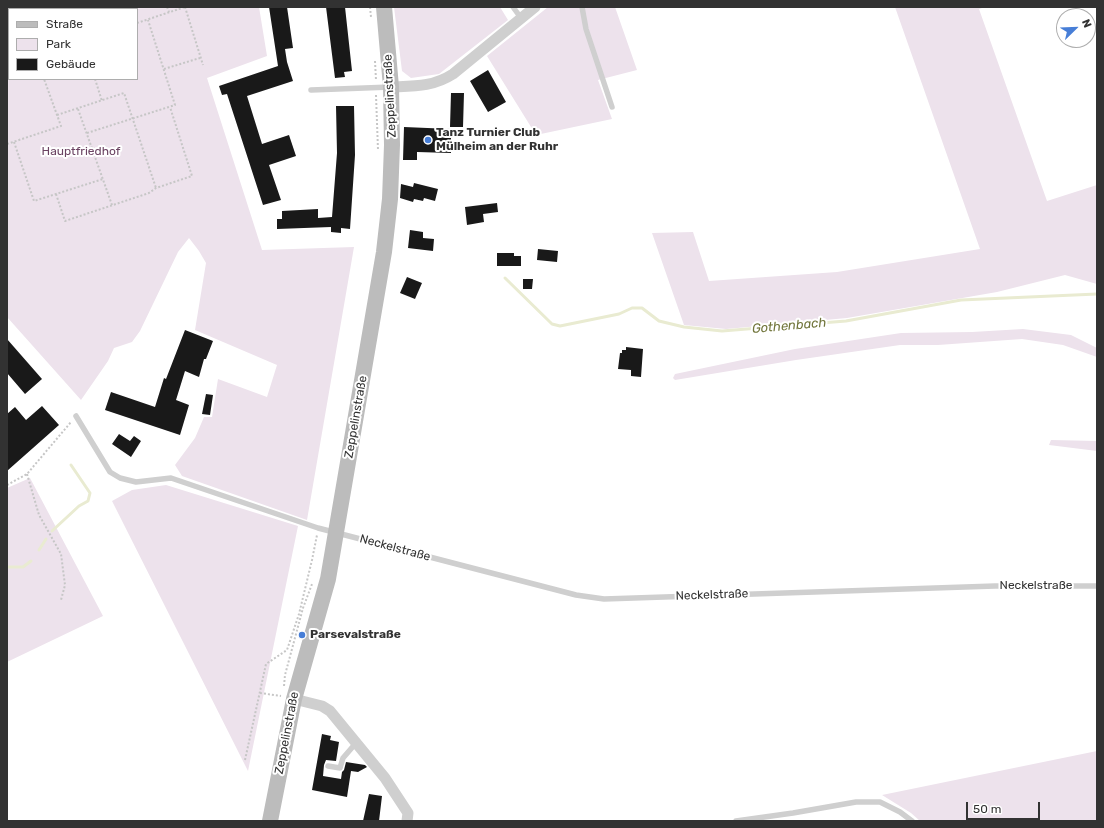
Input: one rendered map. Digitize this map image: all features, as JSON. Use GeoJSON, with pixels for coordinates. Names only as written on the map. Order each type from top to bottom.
{"type":"FeatureCollection","features":[{"type":"Feature","properties":{"kind":"main road","name":"Zeppelinstraße"},"geometry":{"type":"LineString","coordinates":[[270,821],[288,698],[328,579],[384,252],[390,192],[392,146],[383,88],[384,7]]}},
{"type":"Feature","properties":{"kind":"street"},"geometry":{"type":"LineString","coordinates":[[383,88],[427,85],[443,80],[453,74],[535,7]]}},
{"type":"Feature","properties":{"kind":"street"},"geometry":{"type":"LineString","coordinates":[[288,698],[322,706],[330,711],[385,778],[410,818]]}},
{"type":"Feature","properties":{"kind":"lane"},"geometry":{"type":"LineString","coordinates":[[513,7],[520,18]]}},
{"type":"Feature","properties":{"kind":"lane"},"geometry":{"type":"LineString","coordinates":[[582,7],[586,28],[612,107]]}},
{"type":"Feature","properties":{"kind":"lane"},"geometry":{"type":"LineString","coordinates":[[311,90],[383,88]]}},
{"type":"Feature","properties":{"kind":"lane","name":"Neckelstraße"},"geometry":{"type":"LineString","coordinates":[[76,416],[110,472],[120,478],[136,482],[171,478],[318,528],[576,596],[604,599],[988,586],[1097,586]]}},
{"type":"Feature","properties":{"kind":"lane"},"geometry":{"type":"LineString","coordinates":[[328,766],[340,768],[343,758],[356,743]]}},
{"type":"Feature","properties":{"kind":"lane"},"geometry":{"type":"LineString","coordinates":[[736,821],[856,802],[880,802],[900,812],[912,821]]}},
{"type":"Feature","properties":{"kind":"path"},"geometry":{"type":"LineString","coordinates":[[167,7],[169,12]]}},
{"type":"Feature","properties":{"kind":"path"},"geometry":{"type":"LineString","coordinates":[[138,23],[185,7],[203,65]]}},
{"type":"Feature","properties":{"kind":"path"},"geometry":{"type":"LineString","coordinates":[[370,7],[371,20]]}},
{"type":"Feature","properties":{"kind":"path"},"geometry":{"type":"LineString","coordinates":[[87,134],[175,105],[148,20]]}},
{"type":"Feature","properties":{"kind":"path"},"geometry":{"type":"LineString","coordinates":[[164,70],[200,58]]}},
{"type":"Feature","properties":{"kind":"path"},"geometry":{"type":"LineString","coordinates":[[375,60],[383,88],[378,155]]}},
{"type":"Feature","properties":{"kind":"path"},"geometry":{"type":"LineString","coordinates":[[7,144],[61,126],[44,80]]}},
{"type":"Feature","properties":{"kind":"path"},"geometry":{"type":"LineString","coordinates":[[95,80],[102,101]]}},
{"type":"Feature","properties":{"kind":"path"},"geometry":{"type":"LineString","coordinates":[[57,115],[124,93],[156,188]]}},
{"type":"Feature","properties":{"kind":"path"},"geometry":{"type":"LineString","coordinates":[[56,194],[65,221],[149,193],[156,188],[192,176],[170,107]]}},
{"type":"Feature","properties":{"kind":"path"},"geometry":{"type":"LineString","coordinates":[[78,109],[112,205]]}},
{"type":"Feature","properties":{"kind":"path"},"geometry":{"type":"LineString","coordinates":[[14,142],[34,201],[103,179]]}},
{"type":"Feature","properties":{"kind":"path"},"geometry":{"type":"LineString","coordinates":[[7,485],[26,474],[76,416]]}},
{"type":"Feature","properties":{"kind":"path"},"geometry":{"type":"LineString","coordinates":[[26,474],[39,515],[61,554],[66,585],[61,600]]}},
{"type":"Feature","properties":{"kind":"path"},"geometry":{"type":"LineString","coordinates":[[246,760],[266,664],[287,650],[299,614],[318,528]]}},
{"type":"Feature","properties":{"kind":"path"},"geometry":{"type":"LineString","coordinates":[[260,693],[288,698],[285,675],[303,608],[314,579]]}},
{"type":"Feature","properties":{"kind":"green space","name":"Hauptfriedhof"},"geometry":{"type":"Polygon","coordinates":[[[7,7],[259,7],[267,56],[207,78],[262,250],[354,247],[307,520],[182,476],[175,465],[195,438],[204,417],[212,417],[218,379],[267,397],[277,365],[195,330],[206,263],[189,238],[178,252],[140,331],[132,342],[114,348],[108,361],[81,400],[7,317],[7,7]]]}},
{"type":"Feature","properties":{"kind":"green space"},"geometry":{"type":"Polygon","coordinates":[[[394,7],[500,7],[508,20],[439,74],[411,78],[402,71],[394,7]]]}},
{"type":"Feature","properties":{"kind":"green space"},"geometry":{"type":"Polygon","coordinates":[[[548,7],[615,7],[637,70],[598,80],[612,119],[536,135],[487,56],[548,7]]]}},
{"type":"Feature","properties":{"kind":"green space"},"geometry":{"type":"Polygon","coordinates":[[[895,7],[985,7],[979,9],[1047,201],[1097,185],[1097,284],[1065,275],[997,292],[847,318],[726,329],[684,325],[652,233],[693,232],[709,281],[837,272],[980,249],[895,7]]]}},
{"type":"Feature","properties":{"kind":"green space"},"geometry":{"type":"Polygon","coordinates":[[[1023,329],[1071,335],[1097,348],[1097,357],[1063,345],[1022,339],[938,345],[900,345],[675,380],[673,378],[675,374],[795,349],[901,333],[972,332],[1023,329]]]}},
{"type":"Feature","properties":{"kind":"green space"},"geometry":{"type":"Polygon","coordinates":[[[1051,440],[1097,441],[1097,451],[1049,445],[1051,440]]]}},
{"type":"Feature","properties":{"kind":"green space"},"geometry":{"type":"Polygon","coordinates":[[[30,478],[103,616],[7,662],[7,488],[30,478]]]}},
{"type":"Feature","properties":{"kind":"green space"},"geometry":{"type":"Polygon","coordinates":[[[166,485],[298,526],[248,771],[112,501],[132,490],[166,485]]]}},
{"type":"Feature","properties":{"kind":"green space"},"geometry":{"type":"Polygon","coordinates":[[[1097,751],[1097,821],[920,821],[911,813],[882,795],[1097,751]]]}},
{"type":"Feature","properties":{"kind":"building"},"geometry":{"type":"Polygon","coordinates":[[[269,7],[287,7],[293,48],[285,49],[287,62],[293,81],[247,96],[262,144],[289,135],[296,156],[269,165],[281,200],[263,205],[227,94],[222,95],[219,86],[278,66],[269,7]]]}},
{"type":"Feature","properties":{"kind":"building"},"geometry":{"type":"Polygon","coordinates":[[[326,7],[345,7],[352,71],[344,72],[345,77],[335,78],[326,7]]]}},
{"type":"Feature","properties":{"kind":"building"},"geometry":{"type":"Polygon","coordinates":[[[488,70],[506,102],[488,112],[470,81],[488,70]]]}},
{"type":"Feature","properties":{"kind":"building"},"geometry":{"type":"Polygon","coordinates":[[[451,93],[464,93],[463,127],[450,127],[451,93]]]}},
{"type":"Feature","properties":{"kind":"building"},"geometry":{"type":"Polygon","coordinates":[[[336,106],[354,106],[355,155],[350,229],[341,228],[341,233],[331,232],[331,227],[277,229],[277,219],[282,219],[282,211],[318,209],[318,218],[332,217],[337,153],[336,106]]]}},
{"type":"Feature","properties":{"kind":"building","name":"Tanz Turnier Club Mülheim an der Ruhr"},"geometry":{"type":"Polygon","coordinates":[[[404,127],[451,129],[451,153],[417,152],[417,160],[403,160],[404,127]]]}},
{"type":"Feature","properties":{"kind":"building"},"geometry":{"type":"Polygon","coordinates":[[[414,183],[438,189],[435,201],[424,198],[423,201],[414,199],[413,202],[400,198],[401,184],[413,187],[414,183]]]}},
{"type":"Feature","properties":{"kind":"building"},"geometry":{"type":"Polygon","coordinates":[[[497,203],[498,212],[483,214],[484,222],[467,225],[465,207],[497,203]]]}},
{"type":"Feature","properties":{"kind":"building"},"geometry":{"type":"Polygon","coordinates":[[[410,230],[423,232],[423,238],[434,239],[433,251],[408,248],[410,230]]]}},
{"type":"Feature","properties":{"kind":"building"},"geometry":{"type":"Polygon","coordinates":[[[538,249],[558,251],[557,262],[537,260],[538,249]]]}},
{"type":"Feature","properties":{"kind":"building"},"geometry":{"type":"Polygon","coordinates":[[[497,253],[514,253],[514,256],[521,256],[521,266],[497,266],[497,253]]]}},
{"type":"Feature","properties":{"kind":"building"},"geometry":{"type":"Polygon","coordinates":[[[407,277],[422,283],[415,299],[400,293],[407,277]]]}},
{"type":"Feature","properties":{"kind":"building"},"geometry":{"type":"Polygon","coordinates":[[[523,279],[533,279],[532,289],[523,289],[523,279]]]}},
{"type":"Feature","properties":{"kind":"building"},"geometry":{"type":"Polygon","coordinates":[[[185,330],[213,341],[206,359],[204,359],[199,377],[185,371],[176,400],[189,405],[180,435],[105,410],[111,392],[155,407],[164,378],[166,379],[185,330]]]}},
{"type":"Feature","properties":{"kind":"building"},"geometry":{"type":"Polygon","coordinates":[[[7,339],[42,379],[25,394],[7,373],[7,339]]]}},
{"type":"Feature","properties":{"kind":"building"},"geometry":{"type":"Polygon","coordinates":[[[626,347],[643,349],[641,377],[631,376],[631,370],[618,369],[620,353],[622,353],[622,350],[626,350],[626,347]]]}},
{"type":"Feature","properties":{"kind":"building"},"geometry":{"type":"Polygon","coordinates":[[[206,394],[213,395],[210,415],[202,414],[206,394]]]}},
{"type":"Feature","properties":{"kind":"building"},"geometry":{"type":"Polygon","coordinates":[[[42,406],[59,425],[7,471],[7,414],[15,407],[26,420],[42,406]]]}},
{"type":"Feature","properties":{"kind":"building"},"geometry":{"type":"Polygon","coordinates":[[[119,434],[130,441],[134,436],[141,441],[131,457],[112,444],[119,434]]]}},
{"type":"Feature","properties":{"kind":"building"},"geometry":{"type":"Polygon","coordinates":[[[322,734],[331,736],[330,740],[339,742],[336,761],[326,760],[323,776],[341,779],[346,762],[365,765],[367,767],[358,772],[351,771],[347,797],[312,790],[322,734]]]}},
{"type":"Feature","properties":{"kind":"building"},"geometry":{"type":"Polygon","coordinates":[[[369,794],[382,796],[379,821],[363,821],[369,794]]]}},
{"type":"Feature","properties":{"kind":"waterway","name":"Gothenbach"},"geometry":{"type":"LineString","coordinates":[[505,278],[552,324],[560,326],[619,314],[632,308],[642,308],[659,321],[684,327],[722,331],[846,321],[961,300],[1097,294]]}},
{"type":"Feature","properties":{"kind":"waterway"},"geometry":{"type":"LineString","coordinates":[[52,531],[79,506],[88,501],[90,493],[71,465]]}},
{"type":"Feature","properties":{"kind":"waterway"},"geometry":{"type":"LineString","coordinates":[[39,550],[46,539]]}},
{"type":"Feature","properties":{"kind":"waterway"},"geometry":{"type":"LineString","coordinates":[[7,567],[23,567],[31,561]]}},
{"type":"Feature","properties":{"kind":"place","name":"Tanz Turnier Club Mülheim an der Ruhr"},"geometry":{"type":"Point","coordinates":[428,140]}},
{"type":"Feature","properties":{"kind":"place","name":"Parsevalstraße"},"geometry":{"type":"Point","coordinates":[302,635]}}]}
